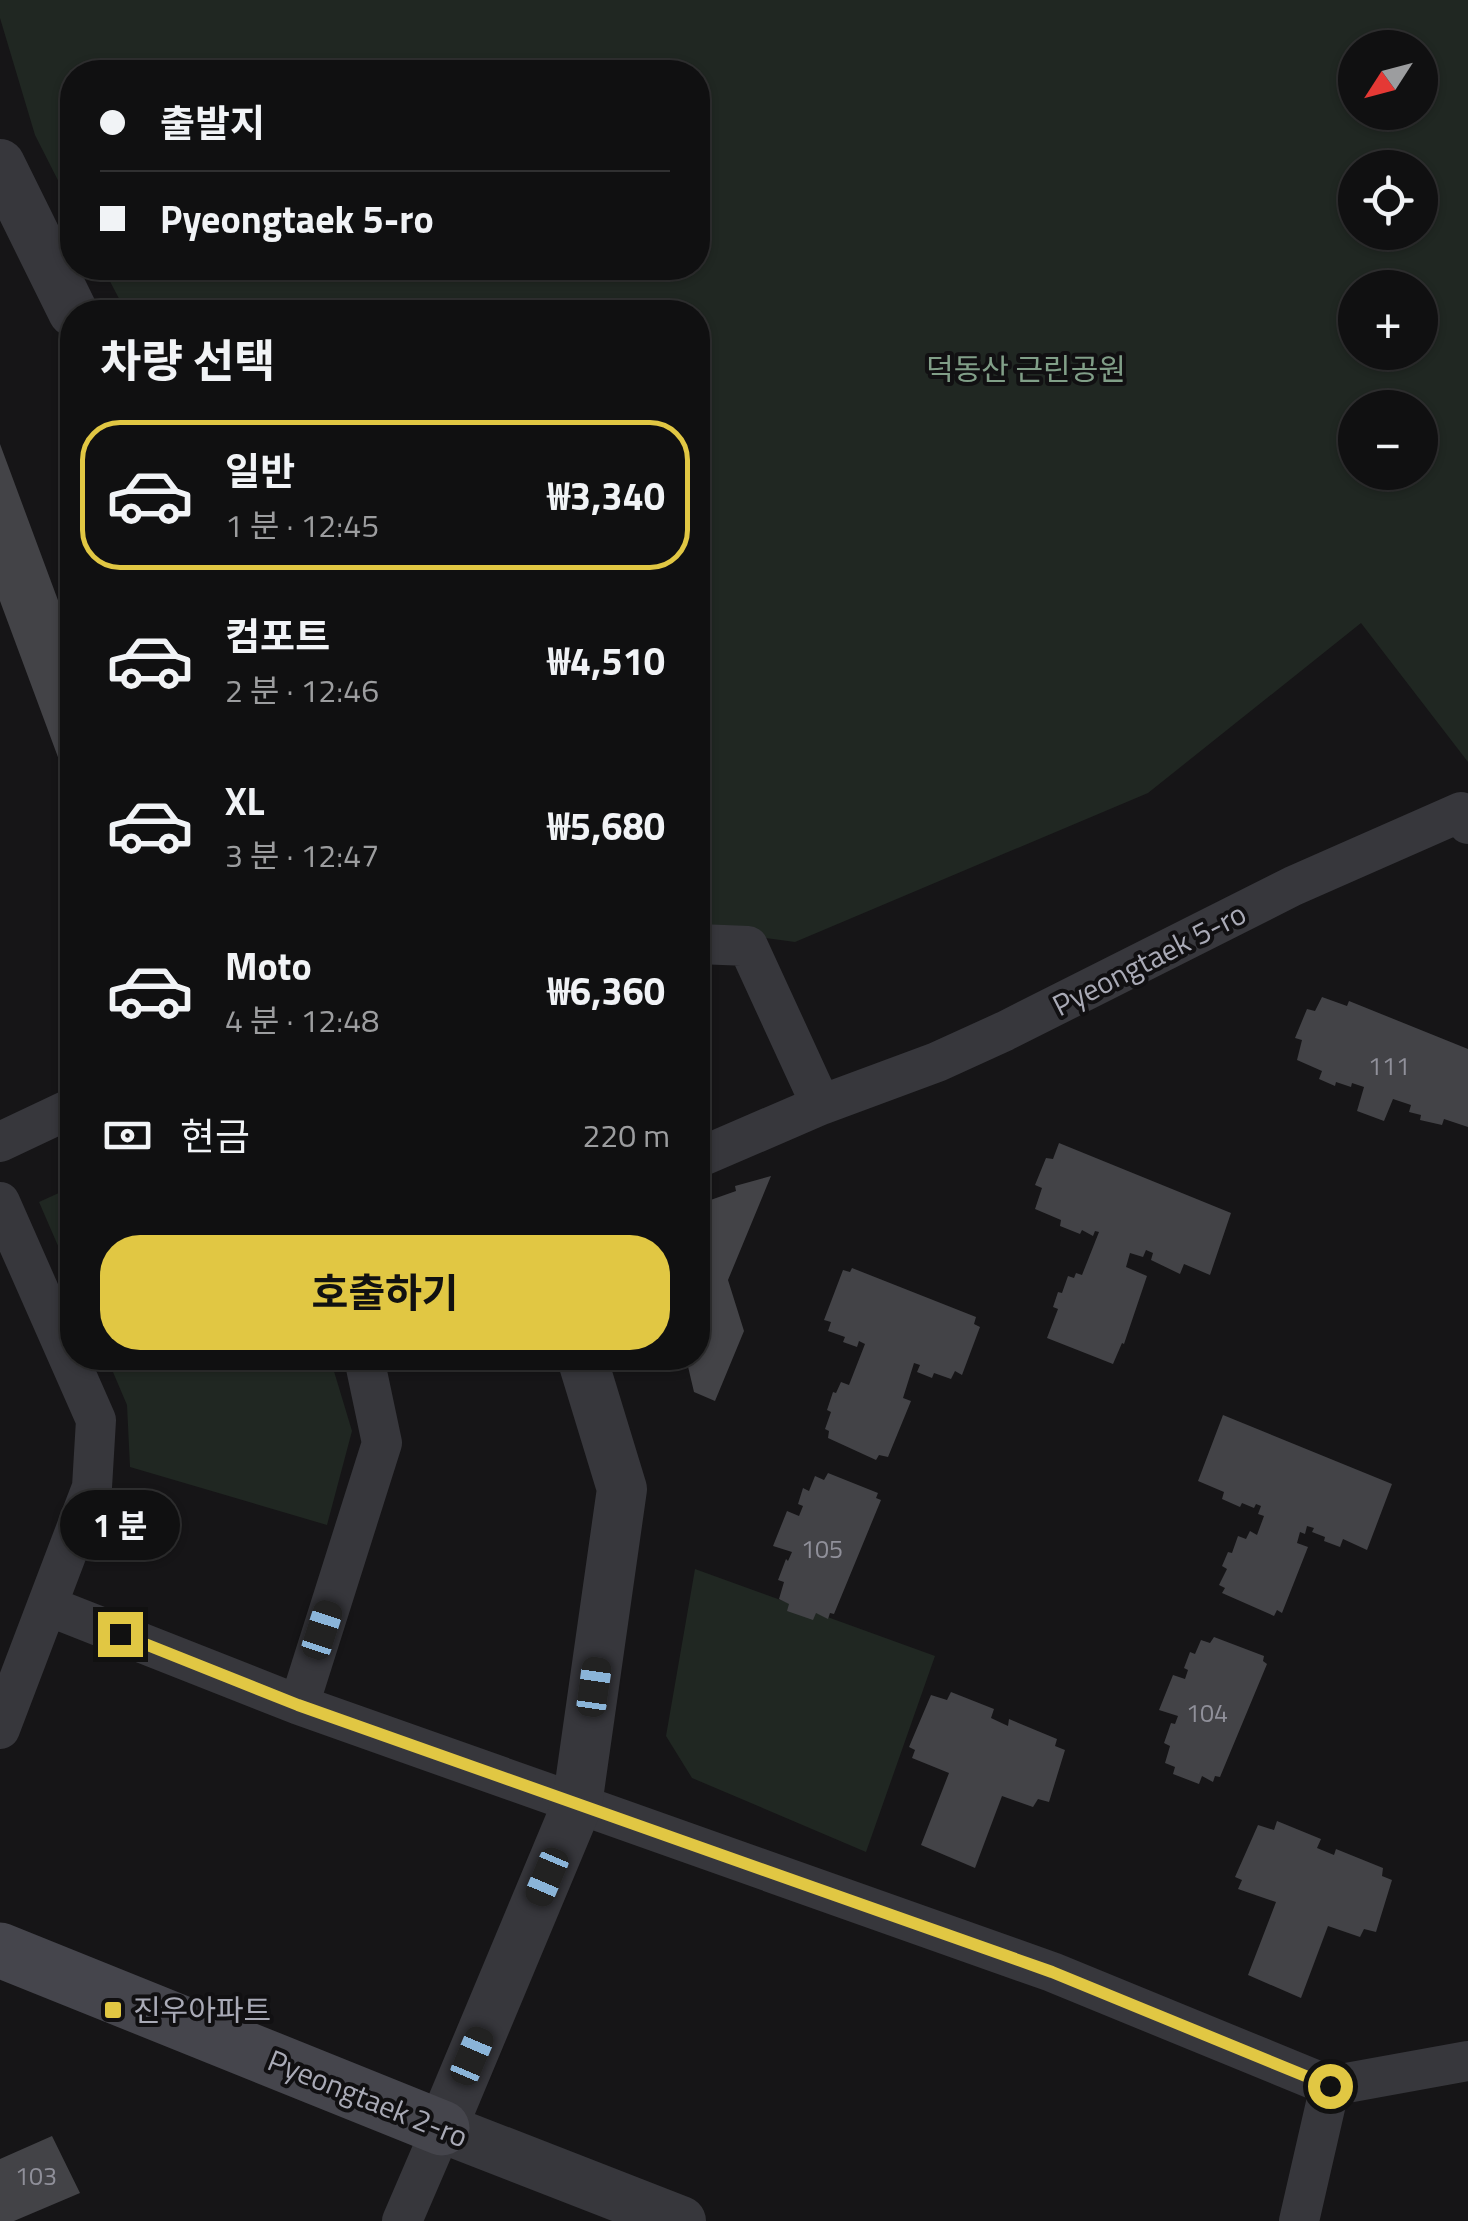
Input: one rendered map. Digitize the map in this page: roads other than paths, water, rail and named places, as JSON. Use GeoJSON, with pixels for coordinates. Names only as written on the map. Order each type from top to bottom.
{"type":"FeatureCollection","features":[{"type":"Feature","properties":{"kind":"main road","name":"Pyeongtaek 2-ro"},"geometry":{"type":"LineString","coordinates":[[0,1950],[442,2128]]}},
{"type":"Feature","properties":{"kind":"street"},"geometry":{"type":"LineString","coordinates":[[0,164],[68,300]]}},
{"type":"Feature","properties":{"kind":"street","name":"Pyeongtaek 5-ro"},"geometry":{"type":"LineString","coordinates":[[710,1153],[821,1105],[938,1062],[1293,886],[1461,812],[1468,824]]}},
{"type":"Feature","properties":{"kind":"street"},"geometry":{"type":"LineString","coordinates":[[710,944],[748,946],[821,1105]]}},
{"type":"Feature","properties":{"kind":"street"},"geometry":{"type":"LineString","coordinates":[[0,1142],[60,1114]]}},
{"type":"Feature","properties":{"kind":"street"},"geometry":{"type":"LineString","coordinates":[[0,1202],[60,1338]]}},
{"type":"Feature","properties":{"kind":"street"},"geometry":{"type":"LineString","coordinates":[[0,1728],[92,1487],[96,1420],[74,1370]]}},
{"type":"Feature","properties":{"kind":"street"},"geometry":{"type":"LineString","coordinates":[[298,1705],[382,1443],[367,1370]]}},
{"type":"Feature","properties":{"kind":"street"},"geometry":{"type":"LineString","coordinates":[[402,2221],[577,1805],[622,1489],[586,1370]]}},
{"type":"Feature","properties":{"kind":"street"},"geometry":{"type":"LineString","coordinates":[[48,1606],[298,1705],[1052,1972],[1330,2086],[1468,2060]]}},
{"type":"Feature","properties":{"kind":"street"},"geometry":{"type":"LineString","coordinates":[[1299,2221],[1330,2086]]}},
{"type":"Feature","properties":{"kind":"street","name":"Pyeongtaek 2-ro"},"geometry":{"type":"LineString","coordinates":[[442,2128],[681,2221]]}},
{"type":"Feature","properties":{"kind":"place","name":"진우아파트"},"geometry":{"type":"Point","coordinates":[113,2010]}},
{"type":"Feature","properties":{"kind":"park label","name":"덕동산 근린공원"},"geometry":{"type":"Point","coordinates":[1026,369]}}]}
